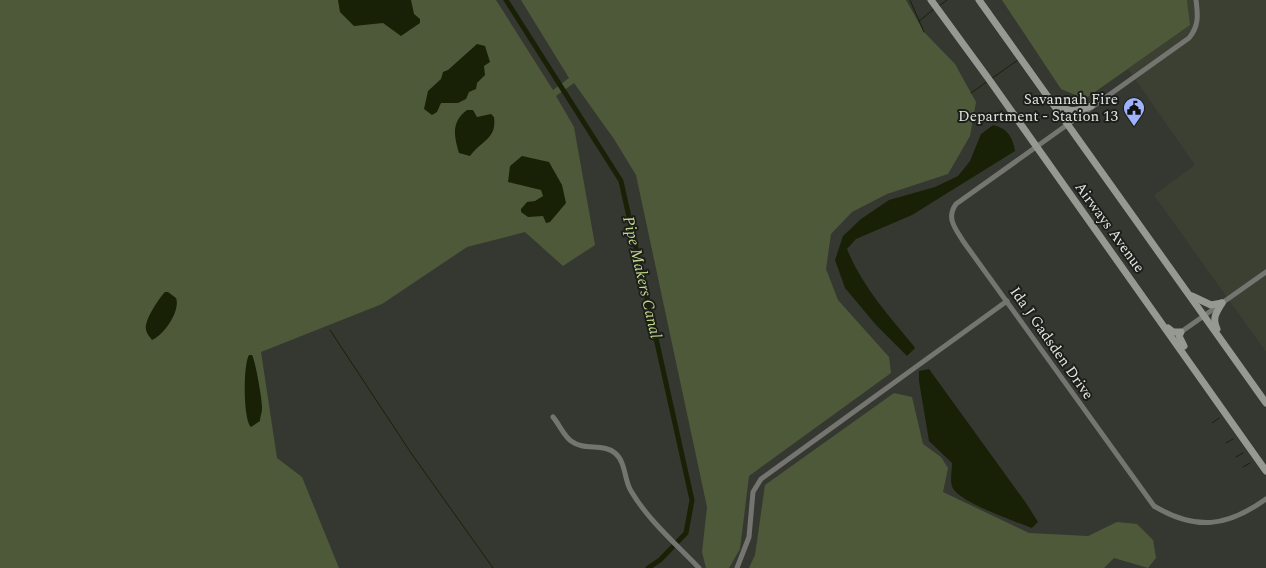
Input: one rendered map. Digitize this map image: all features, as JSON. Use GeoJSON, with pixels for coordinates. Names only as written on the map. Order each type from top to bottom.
{"type":"FeatureCollection","features":[{"type":"Feature","properties":{"kind":"main road","name":"Airways Avenue"},"geometry":{"type":"LineString","coordinates":[[979,0],[1266,403]]}},
{"type":"Feature","properties":{"kind":"main road","name":"Airways Avenue"},"geometry":{"type":"LineString","coordinates":[[934,5],[990,80],[1266,471]]}},
{"type":"Feature","properties":{"kind":"main road"},"geometry":{"type":"LineString","coordinates":[[1036,81],[1061,108],[1073,112],[1091,106]]}},
{"type":"Feature","properties":{"kind":"main road"},"geometry":{"type":"LineString","coordinates":[[1188,293],[1198,301],[1211,305],[1222,303]]}},
{"type":"Feature","properties":{"kind":"main road"},"geometry":{"type":"LineString","coordinates":[[1221,339],[1214,322],[1214,315],[1222,303]]}},
{"type":"Feature","properties":{"kind":"main road"},"geometry":{"type":"LineString","coordinates":[[1163,324],[1174,332],[1181,332],[1180,341],[1188,353],[1192,364]]}},
{"type":"Feature","properties":{"kind":"street","name":"Ida J Gadsden Drive"},"geometry":{"type":"LineString","coordinates":[[1196,0],[1198,20],[1196,30],[1189,38],[956,204],[951,210],[953,226],[1154,506],[1170,516],[1191,522],[1207,523],[1234,518],[1266,499]]}},
{"type":"Feature","properties":{"kind":"street"},"geometry":{"type":"LineString","coordinates":[[1181,332],[1266,272]]}},
{"type":"Feature","properties":{"kind":"street"},"geometry":{"type":"LineString","coordinates":[[738,568],[750,537],[753,492],[761,479],[1007,301]]}},
{"type":"Feature","properties":{"kind":"street"},"geometry":{"type":"LineString","coordinates":[[553,417],[571,441],[587,448],[601,447],[615,453],[625,470],[630,489],[648,514],[699,568]]}},
{"type":"Feature","properties":{"kind":"shaded area"},"geometry":{"type":"Polygon","coordinates":[[[0,0],[496,0],[553,90],[569,78],[521,0],[906,0],[924,32],[955,64],[976,102],[970,136],[948,174],[887,194],[852,212],[831,234],[826,269],[838,300],[889,357],[891,373],[749,476],[740,549],[729,568],[706,568],[702,552],[707,507],[636,175],[614,139],[574,83],[556,96],[574,127],[595,245],[563,266],[525,232],[467,247],[382,304],[261,352],[277,458],[302,477],[339,568],[0,568],[0,0]]]}},
{"type":"Feature","properties":{"kind":"shaded area"},"geometry":{"type":"Polygon","coordinates":[[[338,0],[411,0],[414,14],[420,19],[420,23],[401,36],[383,23],[354,26],[340,12],[338,0]]]}},
{"type":"Feature","properties":{"kind":"shaded area"},"geometry":{"type":"Polygon","coordinates":[[[1002,0],[1187,0],[1190,25],[1085,99],[1061,89],[1002,0]]]}},
{"type":"Feature","properties":{"kind":"shaded area"},"geometry":{"type":"Polygon","coordinates":[[[1187,0],[1266,0],[1266,352],[1154,195],[1195,165],[1128,69],[1190,25],[1187,0]]]}},
{"type":"Feature","properties":{"kind":"shaded area"},"geometry":{"type":"Polygon","coordinates":[[[477,44],[485,46],[490,62],[484,66],[485,75],[477,83],[476,89],[469,92],[466,99],[458,103],[441,103],[437,112],[432,115],[424,109],[428,91],[441,79],[443,72],[448,70],[477,44]]]}},
{"type":"Feature","properties":{"kind":"shaded area"},"geometry":{"type":"Polygon","coordinates":[[[467,110],[473,110],[477,117],[491,114],[494,117],[491,135],[470,156],[459,153],[455,135],[458,119],[467,110]]]}},
{"type":"Feature","properties":{"kind":"shaded area"},"geometry":{"type":"Polygon","coordinates":[[[993,125],[1006,131],[1013,141],[1015,151],[912,215],[856,239],[847,249],[868,288],[915,348],[907,356],[876,325],[845,288],[835,260],[843,236],[861,219],[889,200],[935,187],[958,176],[970,161],[981,134],[993,125]]]}},
{"type":"Feature","properties":{"kind":"shaded area"},"geometry":{"type":"Polygon","coordinates":[[[522,156],[549,162],[562,185],[566,203],[550,222],[546,223],[543,216],[528,217],[521,212],[521,209],[527,202],[535,201],[543,196],[541,190],[508,182],[510,166],[522,156]]]}},
{"type":"Feature","properties":{"kind":"shaded area"},"geometry":{"type":"Polygon","coordinates":[[[165,292],[176,298],[176,309],[166,328],[152,340],[147,332],[147,321],[152,310],[165,292]]]}},
{"type":"Feature","properties":{"kind":"shaded area"},"geometry":{"type":"Polygon","coordinates":[[[249,355],[252,355],[255,364],[262,405],[260,421],[251,427],[248,422],[245,404],[246,369],[249,355]]]}},
{"type":"Feature","properties":{"kind":"shaded area"},"geometry":{"type":"Polygon","coordinates":[[[929,369],[1026,503],[1038,522],[1032,528],[975,504],[956,492],[952,486],[952,463],[929,441],[919,371],[929,369]]]}},
{"type":"Feature","properties":{"kind":"shaded area"},"geometry":{"type":"Polygon","coordinates":[[[894,393],[912,397],[923,444],[941,457],[948,468],[943,492],[1029,533],[1088,536],[1117,522],[1137,524],[1153,540],[1156,558],[1148,568],[1114,558],[1104,568],[749,568],[755,555],[765,485],[894,393]]]}},
{"type":"Feature","properties":{"kind":"waterway","name":"Pipe Makers Canal"},"geometry":{"type":"LineString","coordinates":[[506,0],[621,181],[692,500],[686,533],[660,560],[648,568]]}},
{"type":"Feature","properties":{"kind":"waterway"},"geometry":{"type":"LineString","coordinates":[[910,0],[924,32]]}},
{"type":"Feature","properties":{"kind":"waterway"},"geometry":{"type":"LineString","coordinates":[[939,6],[947,0]]}},
{"type":"Feature","properties":{"kind":"waterway"},"geometry":{"type":"LineString","coordinates":[[919,21],[934,9]]}},
{"type":"Feature","properties":{"kind":"waterway"},"geometry":{"type":"LineString","coordinates":[[991,79],[1018,60]]}},
{"type":"Feature","properties":{"kind":"waterway"},"geometry":{"type":"LineString","coordinates":[[971,93],[988,81]]}},
{"type":"Feature","properties":{"kind":"waterway"},"geometry":{"type":"LineString","coordinates":[[330,330],[411,453],[493,568]]}},
{"type":"Feature","properties":{"kind":"waterway"},"geometry":{"type":"LineString","coordinates":[[1212,423],[1219,418]]}},
{"type":"Feature","properties":{"kind":"waterway"},"geometry":{"type":"LineString","coordinates":[[1226,443],[1233,439]]}},
{"type":"Feature","properties":{"kind":"waterway"},"geometry":{"type":"LineString","coordinates":[[1236,457],[1243,453]]}},
{"type":"Feature","properties":{"kind":"waterway"},"geometry":{"type":"LineString","coordinates":[[1243,467],[1250,463]]}},
{"type":"Feature","properties":{"kind":"place","name":"Savannah Fire Department - Station 13"},"geometry":{"type":"Point","coordinates":[1134,127]}}]}
